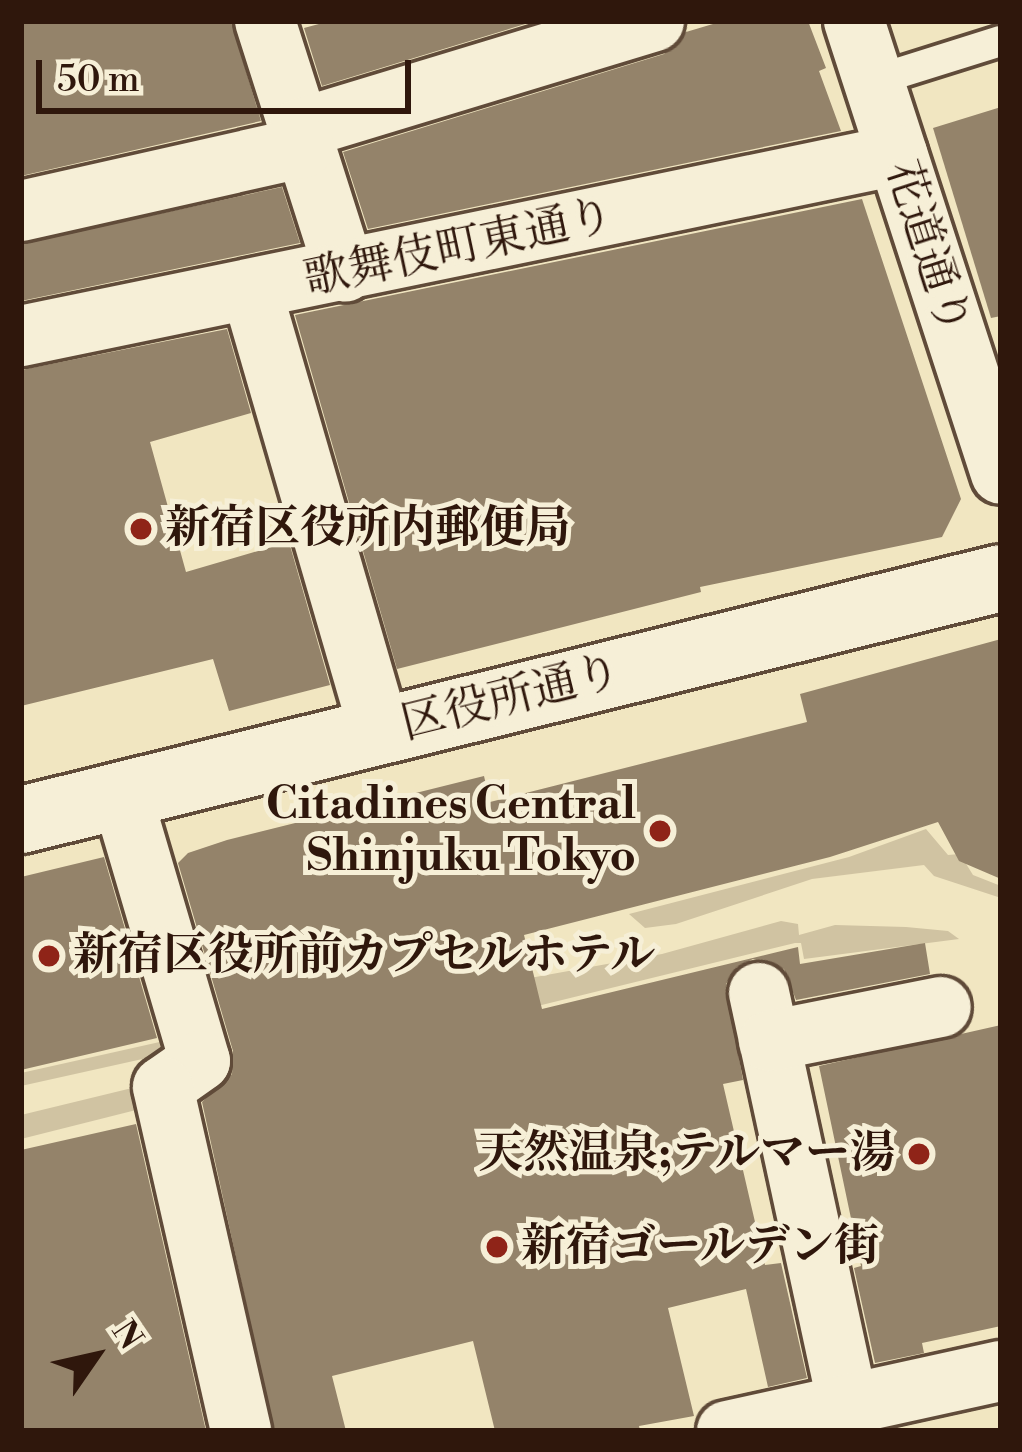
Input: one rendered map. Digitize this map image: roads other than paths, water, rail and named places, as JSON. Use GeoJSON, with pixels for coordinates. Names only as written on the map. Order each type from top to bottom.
{"type":"FeatureCollection","features":[{"type":"Feature","properties":{"kind":"street"},"geometry":{"type":"LineString","coordinates":[[265,21],[345,272]]}},
{"type":"Feature","properties":{"kind":"street"},"geometry":{"type":"LineString","coordinates":[[21,212],[302,138],[654,21]]}},
{"type":"Feature","properties":{"kind":"street","name":"花道通り"},"geometry":{"type":"LineString","coordinates":[[854,21],[897,155],[977,319],[1001,474]]}},
{"type":"Feature","properties":{"kind":"street","name":"歌舞伎町東通り"},"geometry":{"type":"LineString","coordinates":[[21,336],[252,292],[897,155]]}},
{"type":"Feature","properties":{"kind":"street"},"geometry":{"type":"LineString","coordinates":[[252,292],[379,730]]}},
{"type":"Feature","properties":{"kind":"street","name":"区役所通り"},"geometry":{"type":"LineString","coordinates":[[21,820],[1001,578]]}},
{"type":"Feature","properties":{"kind":"street"},"geometry":{"type":"LineString","coordinates":[[122,796],[181,1074],[242,1431]]}},
{"type":"Feature","properties":{"kind":"street"},"geometry":{"type":"LineString","coordinates":[[848,1403],[764,1017],[941,1007]]}},
{"type":"Feature","properties":{"kind":"street"},"geometry":{"type":"LineString","coordinates":[[727,1431],[1001,1371]]}},
{"type":"Feature","properties":{"kind":"lane"},"geometry":{"type":"LineString","coordinates":[[873,81],[1001,41]]}},
{"type":"Feature","properties":{"kind":"place","name":"新宿区役所内郵便局"},"geometry":{"type":"Point","coordinates":[141,529]}},
{"type":"Feature","properties":{"kind":"place","name":"Citadines Central Shinjuku Tokyo"},"geometry":{"type":"Point","coordinates":[660,831]}},
{"type":"Feature","properties":{"kind":"place","name":"新宿区役所前カプセルホテル"},"geometry":{"type":"Point","coordinates":[49,956]}},
{"type":"Feature","properties":{"kind":"place","name":"天然温泉;テルマー湯"},"geometry":{"type":"Point","coordinates":[919,1154]}},
{"type":"Feature","properties":{"kind":"place","name":"新宿ゴールデン街"},"geometry":{"type":"Point","coordinates":[497,1247]}}]}
